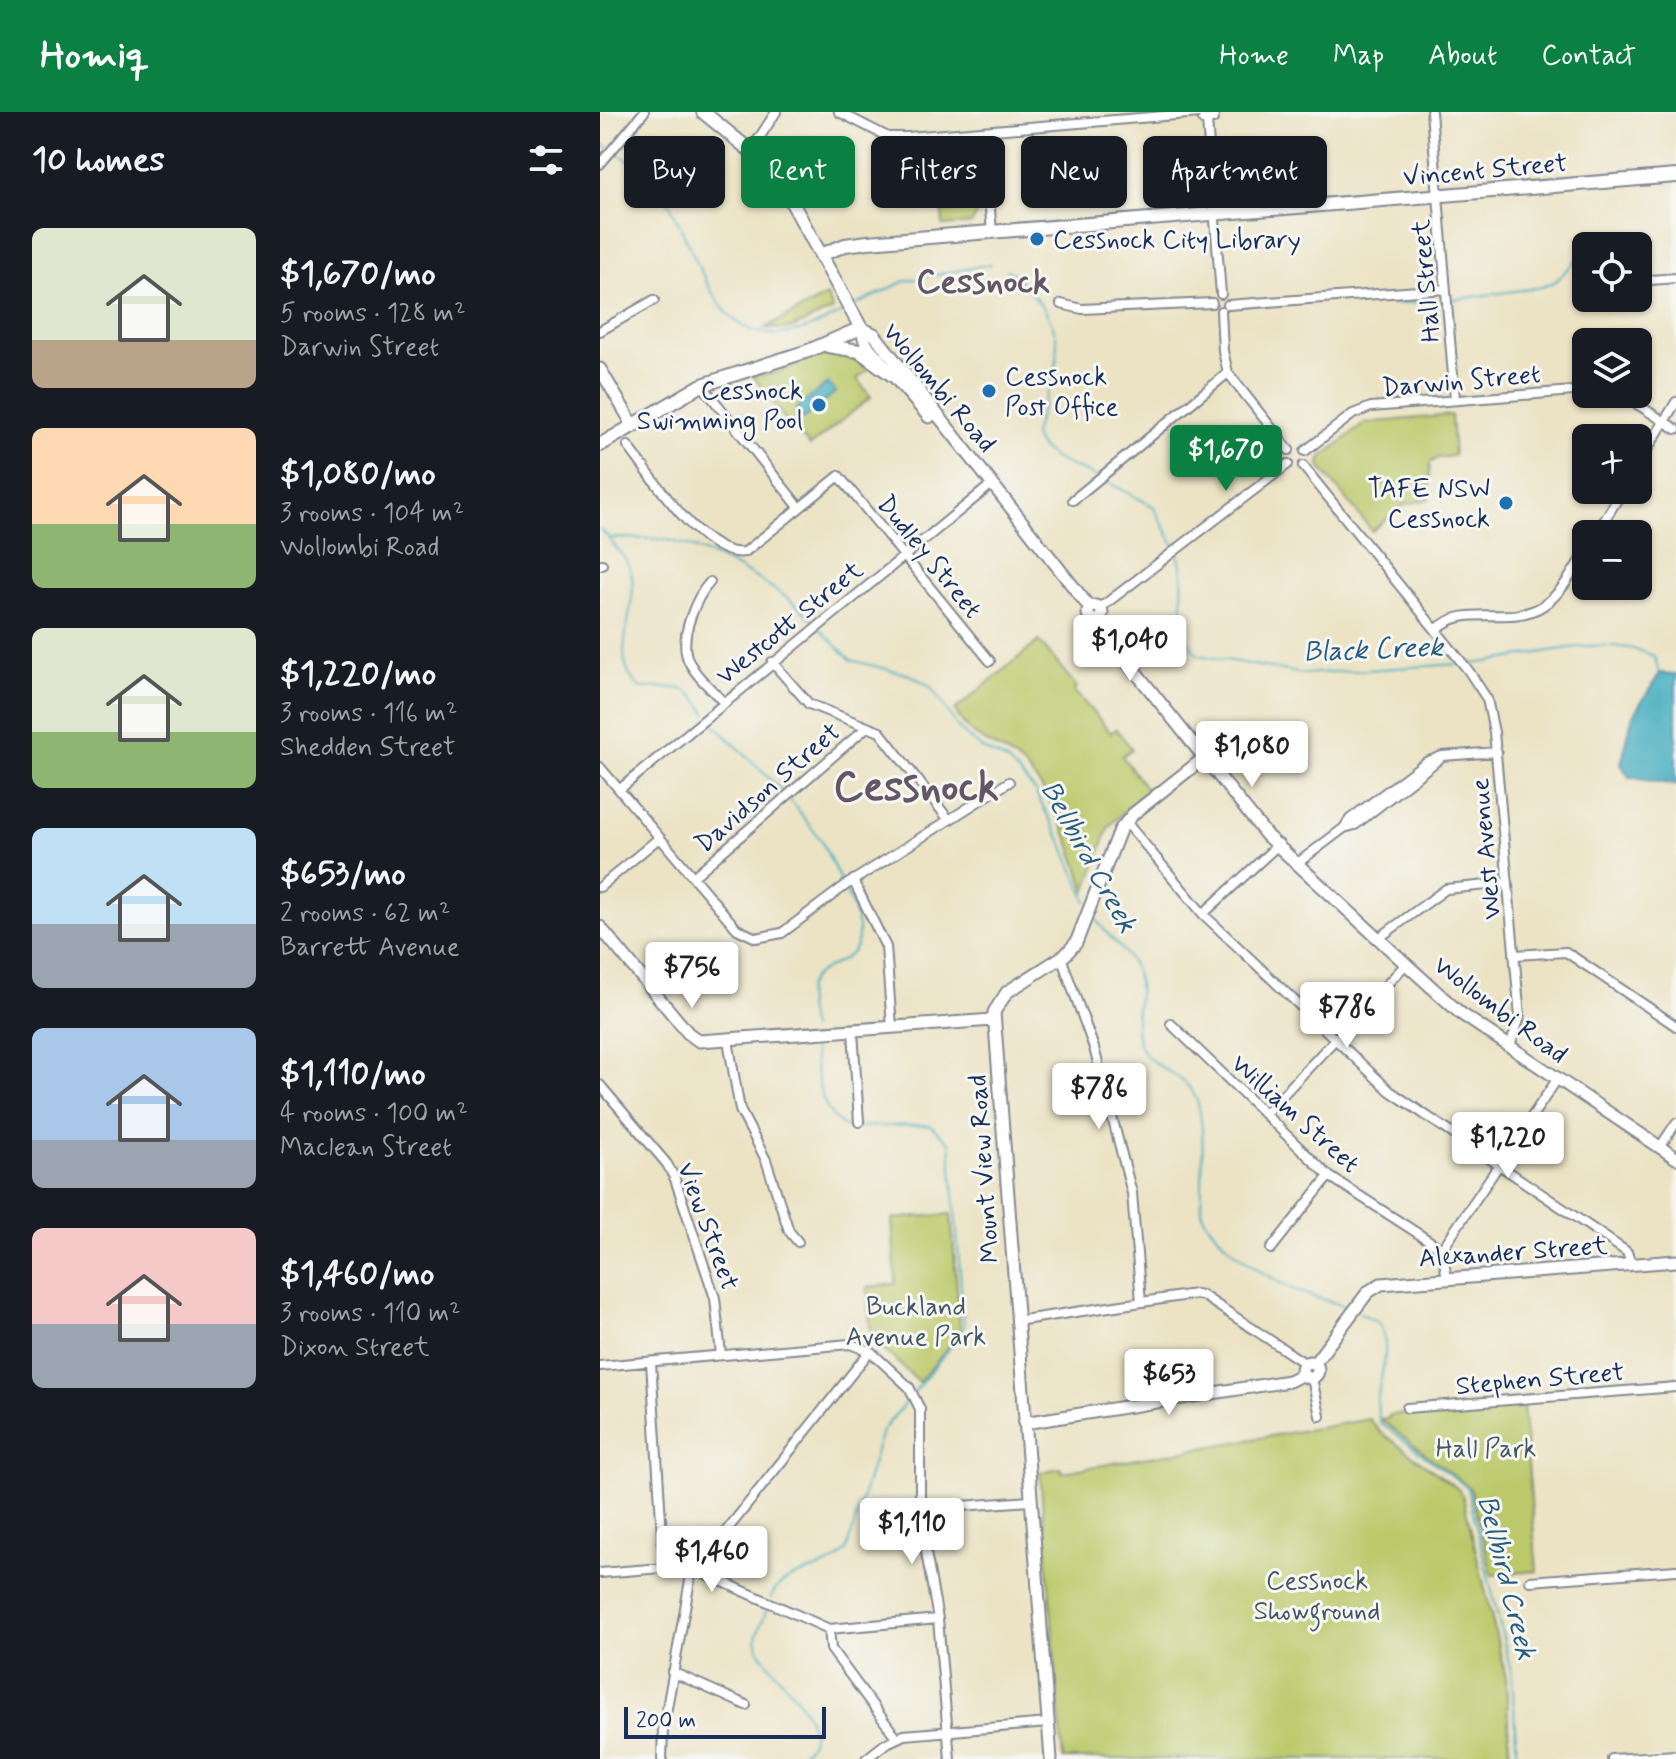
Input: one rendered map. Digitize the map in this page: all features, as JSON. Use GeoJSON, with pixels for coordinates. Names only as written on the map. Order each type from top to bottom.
{"type":"FeatureCollection","features":[{"type":"Feature","properties":{"kind":"main road"},"geometry":{"type":"LineString","coordinates":[[703,112],[741,141]]}},
{"type":"Feature","properties":{"kind":"main road","name":"Vincent Street"},"geometry":{"type":"LineString","coordinates":[[821,255],[845,245],[1676,176]]}},
{"type":"Feature","properties":{"kind":"main road"},"geometry":{"type":"LineString","coordinates":[[795,208],[861,328],[808,351]]}},
{"type":"Feature","properties":{"kind":"main road","name":"Wollombi Road"},"geometry":{"type":"LineString","coordinates":[[861,328],[864,341],[986,489],[1097,613],[1279,844]]}},
{"type":"Feature","properties":{"kind":"main road","name":"Wollombi Road"},"geometry":{"type":"LineString","coordinates":[[861,328],[874,334],[1045,555]]}},
{"type":"Feature","properties":{"kind":"main road"},"geometry":{"type":"LineString","coordinates":[[600,445],[702,385],[808,351],[829,346],[855,349],[892,375]]}},
{"type":"Feature","properties":{"kind":"main road"},"geometry":{"type":"LineString","coordinates":[[600,369],[633,425]]}},
{"type":"Feature","properties":{"kind":"main road"},"geometry":{"type":"LineString","coordinates":[[982,471],[986,489],[1002,497]]}},
{"type":"Feature","properties":{"kind":"main road","name":"Wollombi Road"},"geometry":{"type":"LineString","coordinates":[[1097,613],[1204,758],[1267,836],[1299,862],[1451,1006],[1676,1158]]}},
{"type":"Feature","properties":{"kind":"main road"},"geometry":{"type":"LineString","coordinates":[[1188,729],[1204,758],[1227,776]]}},
{"type":"Feature","properties":{"kind":"main road"},"geometry":{"type":"LineString","coordinates":[[600,927],[693,1038],[702,1042],[993,1020],[997,1006],[1007,992],[1061,957],[1076,943],[1112,848],[1126,822],[1204,758]]}},
{"type":"Feature","properties":{"kind":"main road","name":"Mount View Road"},"geometry":{"type":"LineString","coordinates":[[993,1020],[1051,1759]]}},
{"type":"Feature","properties":{"kind":"main road","name":"Alexander Street"},"geometry":{"type":"LineString","coordinates":[[1309,1370],[1349,1322],[1368,1292],[1381,1284],[1676,1261]]}},
{"type":"Feature","properties":{"kind":"main road"},"geometry":{"type":"LineString","coordinates":[[1024,1423],[1289,1381],[1309,1370]]}},
{"type":"Feature","properties":{"kind":"street"},"geometry":{"type":"LineString","coordinates":[[600,164],[644,112]]}},
{"type":"Feature","properties":{"kind":"street"},"geometry":{"type":"LineString","coordinates":[[760,136],[776,112]]}},
{"type":"Feature","properties":{"kind":"street"},"geometry":{"type":"LineString","coordinates":[[839,112],[888,137],[1200,112],[1207,121],[1221,294],[1212,303]]}},
{"type":"Feature","properties":{"kind":"street"},"geometry":{"type":"LineString","coordinates":[[1207,121],[1216,112]]}},
{"type":"Feature","properties":{"kind":"street","name":"Hall Street"},"geometry":{"type":"LineString","coordinates":[[1431,112],[1455,399]]}},
{"type":"Feature","properties":{"kind":"street"},"geometry":{"type":"LineString","coordinates":[[983,131],[992,232]]}},
{"type":"Feature","properties":{"kind":"street"},"geometry":{"type":"LineString","coordinates":[[1652,280],[1676,278]]}},
{"type":"Feature","properties":{"kind":"street"},"geometry":{"type":"LineString","coordinates":[[1097,613],[1288,464],[1289,450],[1228,373],[1223,351],[1227,298],[1221,294]]}},
{"type":"Feature","properties":{"kind":"street"},"geometry":{"type":"LineString","coordinates":[[1061,304],[1082,309],[1212,303],[1224,308],[1446,297]]}},
{"type":"Feature","properties":{"kind":"street"},"geometry":{"type":"LineString","coordinates":[[600,331],[654,300]]}},
{"type":"Feature","properties":{"kind":"street"},"geometry":{"type":"LineString","coordinates":[[1073,500],[1228,373]]}},
{"type":"Feature","properties":{"kind":"street"},"geometry":{"type":"LineString","coordinates":[[628,446],[696,530],[722,549],[745,552],[799,507],[702,385]]}},
{"type":"Feature","properties":{"kind":"street","name":"Darwin Street"},"geometry":{"type":"LineString","coordinates":[[1305,451],[1362,409],[1572,391]]}},
{"type":"Feature","properties":{"kind":"street"},"geometry":{"type":"LineString","coordinates":[[1652,442],[1676,402]]}},
{"type":"Feature","properties":{"kind":"street"},"geometry":{"type":"LineString","coordinates":[[1642,408],[1676,429]]}},
{"type":"Feature","properties":{"kind":"street"},"geometry":{"type":"LineString","coordinates":[[1288,464],[1295,468],[1303,466],[1307,459],[1305,451],[1296,447],[1289,450]]}},
{"type":"Feature","properties":{"kind":"street","name":"West Avenue"},"geometry":{"type":"LineString","coordinates":[[1303,466],[1457,656],[1487,699],[1497,752],[1520,1022],[1510,1046]]}},
{"type":"Feature","properties":{"kind":"street","name":"Dudley Street"},"geometry":{"type":"LineString","coordinates":[[799,507],[839,476],[990,661]]}},
{"type":"Feature","properties":{"kind":"street","name":"Westcott Street"},"geometry":{"type":"LineString","coordinates":[[620,789],[986,489]]}},
{"type":"Feature","properties":{"kind":"street"},"geometry":{"type":"LineString","coordinates":[[1436,630],[1453,617],[1518,616],[1543,606],[1564,587],[1572,574]]}},
{"type":"Feature","properties":{"kind":"street"},"geometry":{"type":"LineString","coordinates":[[710,582],[695,598],[686,648],[694,669],[723,702]]}},
{"type":"Feature","properties":{"kind":"street"},"geometry":{"type":"LineString","coordinates":[[772,662],[809,704],[880,732],[949,820]]}},
{"type":"Feature","properties":{"kind":"street","name":"Davidson Street"},"geometry":{"type":"LineString","coordinates":[[693,877],[867,727]]}},
{"type":"Feature","properties":{"kind":"street"},"geometry":{"type":"LineString","coordinates":[[1299,862],[1412,773],[1442,756],[1497,752]]}},
{"type":"Feature","properties":{"kind":"street"},"geometry":{"type":"LineString","coordinates":[[600,767],[737,929],[756,938],[782,933],[847,885],[1009,782]]}},
{"type":"Feature","properties":{"kind":"street"},"geometry":{"type":"LineString","coordinates":[[1126,822],[1203,914],[1390,1091],[1627,1252],[1631,1264]]}},
{"type":"Feature","properties":{"kind":"street"},"geometry":{"type":"LineString","coordinates":[[600,887],[659,838]]}},
{"type":"Feature","properties":{"kind":"street"},"geometry":{"type":"LineString","coordinates":[[1203,914],[1279,844]]}},
{"type":"Feature","properties":{"kind":"street"},"geometry":{"type":"LineString","coordinates":[[1379,938],[1446,889],[1508,883]]}},
{"type":"Feature","properties":{"kind":"street"},"geometry":{"type":"LineString","coordinates":[[847,885],[886,947],[892,1027]]}},
{"type":"Feature","properties":{"kind":"street"},"geometry":{"type":"LineString","coordinates":[[1514,955],[1566,952],[1676,1026]]}},
{"type":"Feature","properties":{"kind":"street"},"geometry":{"type":"LineString","coordinates":[[1061,957],[1094,1048],[1132,1193],[1141,1302]]}},
{"type":"Feature","properties":{"kind":"street"},"geometry":{"type":"LineString","coordinates":[[1265,1114],[1406,964]]}},
{"type":"Feature","properties":{"kind":"street","name":"William Street"},"geometry":{"type":"LineString","coordinates":[[1171,1024],[1329,1176],[1442,1249]]}},
{"type":"Feature","properties":{"kind":"street"},"geometry":{"type":"LineString","coordinates":[[853,1031],[859,1122]]}},
{"type":"Feature","properties":{"kind":"street"},"geometry":{"type":"LineString","coordinates":[[728,1040],[740,1110],[766,1160],[789,1231],[798,1242]]}},
{"type":"Feature","properties":{"kind":"street"},"geometry":{"type":"LineString","coordinates":[[1447,1279],[1442,1249],[1558,1078]]}},
{"type":"Feature","properties":{"kind":"street","name":"View Street"},"geometry":{"type":"LineString","coordinates":[[600,1085],[667,1164],[675,1179],[715,1298],[721,1355]]}},
{"type":"Feature","properties":{"kind":"street"},"geometry":{"type":"LineString","coordinates":[[1660,1147],[1676,1123]]}},
{"type":"Feature","properties":{"kind":"street"},"geometry":{"type":"LineString","coordinates":[[1271,1249],[1329,1176]]}},
{"type":"Feature","properties":{"kind":"street"},"geometry":{"type":"LineString","coordinates":[[1016,1321],[1202,1295],[1309,1370],[1320,1416]]}},
{"type":"Feature","properties":{"kind":"street"},"geometry":{"type":"LineString","coordinates":[[600,1366],[850,1344],[870,1351],[909,1387],[920,1409],[919,1509],[938,1619],[950,1759]]}},
{"type":"Feature","properties":{"kind":"street"},"geometry":{"type":"LineString","coordinates":[[662,1759],[672,1672],[691,1575],[870,1351]]}},
{"type":"Feature","properties":{"kind":"street"},"geometry":{"type":"LineString","coordinates":[[651,1362],[664,1567]]}},
{"type":"Feature","properties":{"kind":"street","name":"Stephen Street"},"geometry":{"type":"LineString","coordinates":[[1407,1408],[1676,1387]]}},
{"type":"Feature","properties":{"kind":"street"},"geometry":{"type":"LineString","coordinates":[[919,1509],[1030,1501]]}},
{"type":"Feature","properties":{"kind":"street"},"geometry":{"type":"LineString","coordinates":[[600,1573],[682,1565],[829,1629],[938,1619]]}},
{"type":"Feature","properties":{"kind":"street"},"geometry":{"type":"LineString","coordinates":[[1530,1581],[1676,1570]]}},
{"type":"Feature","properties":{"kind":"street"},"geometry":{"type":"LineString","coordinates":[[829,1629],[831,1649],[896,1737]]}},
{"type":"Feature","properties":{"kind":"street"},"geometry":{"type":"LineString","coordinates":[[672,1672],[746,1705]]}},
{"type":"Feature","properties":{"kind":"street"},"geometry":{"type":"LineString","coordinates":[[866,1759],[896,1737],[1048,1723]]}},
{"type":"Feature","properties":{"kind":"street"},"geometry":{"type":"LineString","coordinates":[[1612,1759],[1676,1755]]}},
{"type":"Feature","properties":{"kind":"green space"},"geometry":{"type":"Polygon","coordinates":[[[980,209],[971,224],[943,226],[942,212],[980,209]]]}},
{"type":"Feature","properties":{"kind":"green space"},"geometry":{"type":"Polygon","coordinates":[[[827,296],[833,310],[790,329],[765,328],[827,296]]]}},
{"type":"Feature","properties":{"kind":"green space","name":"Cessnock Swimming Pool"},"geometry":{"type":"Polygon","coordinates":[[[834,352],[871,367],[857,379],[871,397],[810,446],[788,423],[753,376],[774,373],[834,352]]]}},
{"type":"Feature","properties":{"kind":"green space"},"geometry":{"type":"Polygon","coordinates":[[[1451,415],[1454,456],[1438,458],[1430,463],[1429,499],[1404,505],[1372,531],[1320,467],[1321,458],[1365,423],[1451,415]]]}},
{"type":"Feature","properties":{"kind":"green space"},"geometry":{"type":"Polygon","coordinates":[[[1039,641],[1077,687],[1074,691],[1111,733],[1116,729],[1132,749],[1122,756],[1147,790],[1109,826],[1086,892],[1069,841],[1053,806],[1033,776],[1021,764],[969,730],[955,710],[1039,641]]]}},
{"type":"Feature","properties":{"kind":"green space","name":"Buckland Avenue Park"},"geometry":{"type":"Polygon","coordinates":[[[951,1214],[960,1328],[956,1338],[919,1382],[871,1338],[867,1287],[896,1284],[892,1219],[951,1214]]]}},
{"type":"Feature","properties":{"kind":"green space","name":"Hall Park"},"geometry":{"type":"Polygon","coordinates":[[[1523,1405],[1537,1571],[1492,1575],[1470,1488],[1380,1419],[1389,1418],[1389,1415],[1523,1405]]]}},
{"type":"Feature","properties":{"kind":"green space","name":"Cessnock Showground"},"geometry":{"type":"Polygon","coordinates":[[[1369,1419],[1379,1431],[1457,1488],[1463,1497],[1506,1678],[1510,1759],[1063,1759],[1040,1472],[1061,1468],[1062,1472],[1369,1419]]]}},
{"type":"Feature","properties":{"kind":"water"},"geometry":{"type":"Polygon","coordinates":[[[828,383],[836,392],[803,419],[796,409],[828,383]]]}},
{"type":"Feature","properties":{"kind":"water"},"geometry":{"type":"Polygon","coordinates":[[[1660,673],[1676,674],[1676,785],[1629,777],[1621,764],[1633,715],[1660,673]]]}},
{"type":"Feature","properties":{"kind":"waterway","name":"Black Creek"},"geometry":{"type":"LineString","coordinates":[[600,142],[609,148]]}},
{"type":"Feature","properties":{"kind":"waterway","name":"Black Creek"},"geometry":{"type":"LineString","coordinates":[[614,151],[644,170],[658,184],[706,281],[722,307],[742,326],[768,334],[803,330],[847,310]]}},
{"type":"Feature","properties":{"kind":"waterway","name":"Black Creek"},"geometry":{"type":"LineString","coordinates":[[856,305],[905,281],[991,264]]}},
{"type":"Feature","properties":{"kind":"waterway"},"geometry":{"type":"LineString","coordinates":[[1451,300],[1542,287],[1556,281],[1572,264]]}},
{"type":"Feature","properties":{"kind":"waterway","name":"Black Creek"},"geometry":{"type":"LineString","coordinates":[[1007,270],[1038,301],[1056,335],[1056,366],[1034,435],[1051,456],[1097,477]]}},
{"type":"Feature","properties":{"kind":"waterway"},"geometry":{"type":"LineString","coordinates":[[1391,304],[1444,301]]}},
{"type":"Feature","properties":{"kind":"waterway","name":"Black Creek"},"geometry":{"type":"LineString","coordinates":[[1102,479],[1153,506],[1176,548]]}},
{"type":"Feature","properties":{"kind":"waterway","name":"Bellbird Creek"},"geometry":{"type":"LineString","coordinates":[[600,529],[609,538],[671,541],[728,563],[769,586],[816,624]]}},
{"type":"Feature","properties":{"kind":"waterway"},"geometry":{"type":"LineString","coordinates":[[609,539],[626,561],[633,584],[624,647],[630,676],[641,688],[686,691],[707,714]]}},
{"type":"Feature","properties":{"kind":"waterway","name":"Black Creek"},"geometry":{"type":"LineString","coordinates":[[1178,554],[1183,582],[1184,631],[1198,655],[1304,674],[1459,664]]}},
{"type":"Feature","properties":{"kind":"waterway","name":"Bellbird Creek"},"geometry":{"type":"LineString","coordinates":[[820,629],[851,660],[910,675],[930,686],[960,730],[981,748],[1007,761],[1033,788],[1063,844],[1087,902]]}},
{"type":"Feature","properties":{"kind":"waterway","name":"Black Creek"},"geometry":{"type":"LineString","coordinates":[[1469,664],[1586,646],[1610,646],[1654,656],[1659,673]]}},
{"type":"Feature","properties":{"kind":"waterway"},"geometry":{"type":"LineString","coordinates":[[710,720],[785,794]]}},
{"type":"Feature","properties":{"kind":"waterway"},"geometry":{"type":"LineString","coordinates":[[789,799],[821,840],[842,884]]}},
{"type":"Feature","properties":{"kind":"waterway"},"geometry":{"type":"LineString","coordinates":[[811,1029],[807,991],[812,979],[854,950],[858,937],[856,918],[845,890]]}},
{"type":"Feature","properties":{"kind":"waterway","name":"Bellbird Creek"},"geometry":{"type":"LineString","coordinates":[[1093,914],[1134,968],[1138,987],[1136,1028],[1141,1048],[1152,1060],[1187,1085],[1197,1102],[1202,1133],[1202,1214],[1230,1248],[1269,1276],[1302,1293],[1350,1308]]}},
{"type":"Feature","properties":{"kind":"waterway"},"geometry":{"type":"LineString","coordinates":[[812,1039],[820,1089],[836,1120],[846,1127],[930,1125],[950,1143],[964,1325],[961,1334],[914,1392]]}},
{"type":"Feature","properties":{"kind":"waterway","name":"Bellbird Creek"},"geometry":{"type":"LineString","coordinates":[[1360,1313],[1378,1322],[1383,1334],[1385,1359],[1378,1397],[1380,1423],[1467,1487],[1512,1676],[1517,1759]]}},
{"type":"Feature","properties":{"kind":"waterway"},"geometry":{"type":"LineString","coordinates":[[771,1598],[786,1581],[830,1564],[847,1549],[882,1431],[910,1397]]}},
{"type":"Feature","properties":{"kind":"waterway"},"geometry":{"type":"LineString","coordinates":[[769,1604],[756,1637],[758,1649],[803,1707],[812,1738],[804,1750],[785,1759]]}},
{"type":"Feature","properties":{"kind":"place","name":"Cessnock City Library"},"geometry":{"type":"Point","coordinates":[1037,239]}},
{"type":"Feature","properties":{"kind":"place","name":"Cessnock Post Office"},"geometry":{"type":"Point","coordinates":[989,391]}},
{"type":"Feature","properties":{"kind":"place","name":"Cessnock Swimming Pool"},"geometry":{"type":"Point","coordinates":[819,405]}},
{"type":"Feature","properties":{"kind":"place","name":"TAFE NSW Cessnock"},"geometry":{"type":"Point","coordinates":[1506,503]}},
{"type":"Feature","properties":{"kind":"district","name":"Cessnock"},"geometry":{"type":"Point","coordinates":[983,280]}},
{"type":"Feature","properties":{"kind":"district","name":"Cessnock"},"geometry":{"type":"Point","coordinates":[916,785]}}]}
